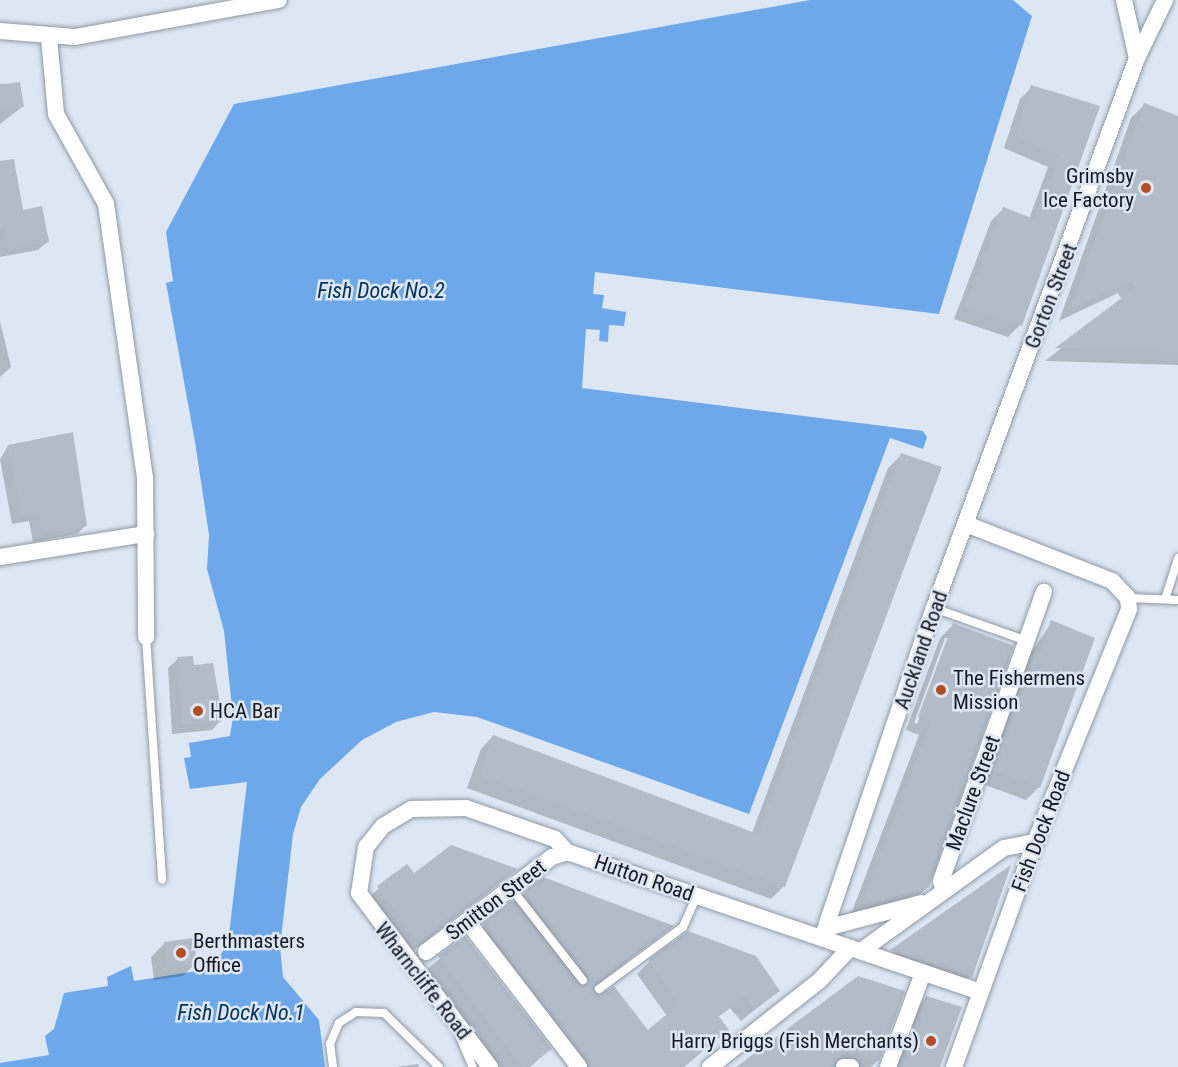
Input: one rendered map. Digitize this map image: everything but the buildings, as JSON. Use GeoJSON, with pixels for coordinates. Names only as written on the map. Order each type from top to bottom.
{"type":"FeatureCollection","features":[{"type":"Feature","properties":{"kind":"street"},"geometry":{"type":"LineString","coordinates":[[0,31],[49,37],[98,34],[279,0]]}},
{"type":"Feature","properties":{"kind":"street"},"geometry":{"type":"LineString","coordinates":[[1124,0],[1137,58]]}},
{"type":"Feature","properties":{"kind":"street","name":"Gorton Street"},"geometry":{"type":"LineString","coordinates":[[1025,364],[1137,58],[1165,0]]}},
{"type":"Feature","properties":{"kind":"street"},"geometry":{"type":"LineString","coordinates":[[49,37],[57,114],[106,204],[145,478],[146,637]]}},
{"type":"Feature","properties":{"kind":"street","name":"Auckland Road"},"geometry":{"type":"LineString","coordinates":[[824,933],[934,608],[1025,364]]}},
{"type":"Feature","properties":{"kind":"street"},"geometry":{"type":"LineString","coordinates":[[966,524],[1092,571],[1112,581],[1128,598]]}},
{"type":"Feature","properties":{"kind":"street"},"geometry":{"type":"LineString","coordinates":[[0,557],[146,534]]}},
{"type":"Feature","properties":{"kind":"street","name":"Maclure Street"},"geometry":{"type":"LineString","coordinates":[[944,891],[941,881],[1044,592]]}},
{"type":"Feature","properties":{"kind":"street","name":"Fish Dock Road"},"geometry":{"type":"LineString","coordinates":[[954,1067],[1035,842],[1127,623],[1128,598]]}},
{"type":"Feature","properties":{"kind":"street","name":"Hutton Road"},"geometry":{"type":"LineString","coordinates":[[359,893],[360,863],[373,836],[396,817],[431,805],[466,808],[555,839],[567,852],[698,896],[824,933],[856,950],[981,992]]}},
{"type":"Feature","properties":{"kind":"street"},"geometry":{"type":"LineString","coordinates":[[710,1067],[856,950],[1004,848],[1035,842]]}},
{"type":"Feature","properties":{"kind":"street","name":"Smitton Street"},"geometry":{"type":"LineString","coordinates":[[426,952],[511,888],[567,852]]}},
{"type":"Feature","properties":{"kind":"street","name":"Wharncliffe Road"},"geometry":{"type":"LineString","coordinates":[[359,893],[490,1067]]}},
{"type":"Feature","properties":{"kind":"street"},"geometry":{"type":"LineString","coordinates":[[824,933],[930,901]]}},
{"type":"Feature","properties":{"kind":"street"},"geometry":{"type":"LineString","coordinates":[[467,921],[579,1067]]}},
{"type":"Feature","properties":{"kind":"street"},"geometry":{"type":"LineString","coordinates":[[888,1067],[923,973]]}},
{"type":"Feature","properties":{"kind":"street"},"geometry":{"type":"LineString","coordinates":[[844,1067],[851,1067]]}},
{"type":"Feature","properties":{"kind":"lane"},"geometry":{"type":"LineString","coordinates":[[1166,596],[1178,558]]}},
{"type":"Feature","properties":{"kind":"lane"},"geometry":{"type":"LineString","coordinates":[[1128,598],[1166,596],[1178,600]]}},
{"type":"Feature","properties":{"kind":"lane"},"geometry":{"type":"LineString","coordinates":[[934,608],[1027,641]]}},
{"type":"Feature","properties":{"kind":"lane"},"geometry":{"type":"LineString","coordinates":[[146,637],[162,879]]}},
{"type":"Feature","properties":{"kind":"lane"},"geometry":{"type":"LineString","coordinates":[[511,888],[583,980]]}},
{"type":"Feature","properties":{"kind":"lane"},"geometry":{"type":"LineString","coordinates":[[599,989],[683,927],[698,896]]}},
{"type":"Feature","properties":{"kind":"lane"},"geometry":{"type":"LineString","coordinates":[[333,1067],[330,1044],[339,1023],[356,1012],[384,1013],[439,1067]]}},
{"type":"Feature","properties":{"kind":"lane"},"geometry":{"type":"LineString","coordinates":[[453,1020],[473,1067]]}},
{"type":"Feature","properties":{"kind":"water","name":"Fish Dock No.2"},"geometry":{"type":"Polygon","coordinates":[[[810,0],[1013,0],[1032,16],[939,314],[595,272],[593,294],[604,295],[602,308],[626,312],[624,326],[609,325],[608,342],[599,341],[600,330],[586,329],[582,388],[923,431],[927,437],[923,449],[890,438],[749,814],[477,717],[434,712],[396,722],[362,740],[320,779],[301,807],[293,834],[280,947],[283,977],[319,1020],[325,1067],[0,1067],[0,1063],[49,1055],[45,1036],[54,1029],[64,993],[108,986],[107,977],[131,966],[134,981],[197,971],[214,965],[228,943],[247,782],[190,789],[184,758],[191,757],[189,743],[230,736],[233,717],[224,631],[207,569],[209,535],[195,442],[166,283],[173,281],[166,232],[234,104],[810,0]]]}},
{"type":"Feature","properties":{"kind":"place","name":"Grimsby Ice Factory"},"geometry":{"type":"Point","coordinates":[1146,188]}},
{"type":"Feature","properties":{"kind":"place","name":"The Fishermens Mission"},"geometry":{"type":"Point","coordinates":[941,690]}},
{"type":"Feature","properties":{"kind":"place","name":"HCA Bar"},"geometry":{"type":"Point","coordinates":[198,711]}},
{"type":"Feature","properties":{"kind":"place","name":"Berthmasters Office"},"geometry":{"type":"Point","coordinates":[181,953]}},
{"type":"Feature","properties":{"kind":"place","name":"Harry Briggs (Fish Merchants)"},"geometry":{"type":"Point","coordinates":[931,1041]}},
{"type":"Feature","properties":{"kind":"water label","name":"Fish Dock No.1"},"geometry":{"type":"Point","coordinates":[241,1013]}}]}
